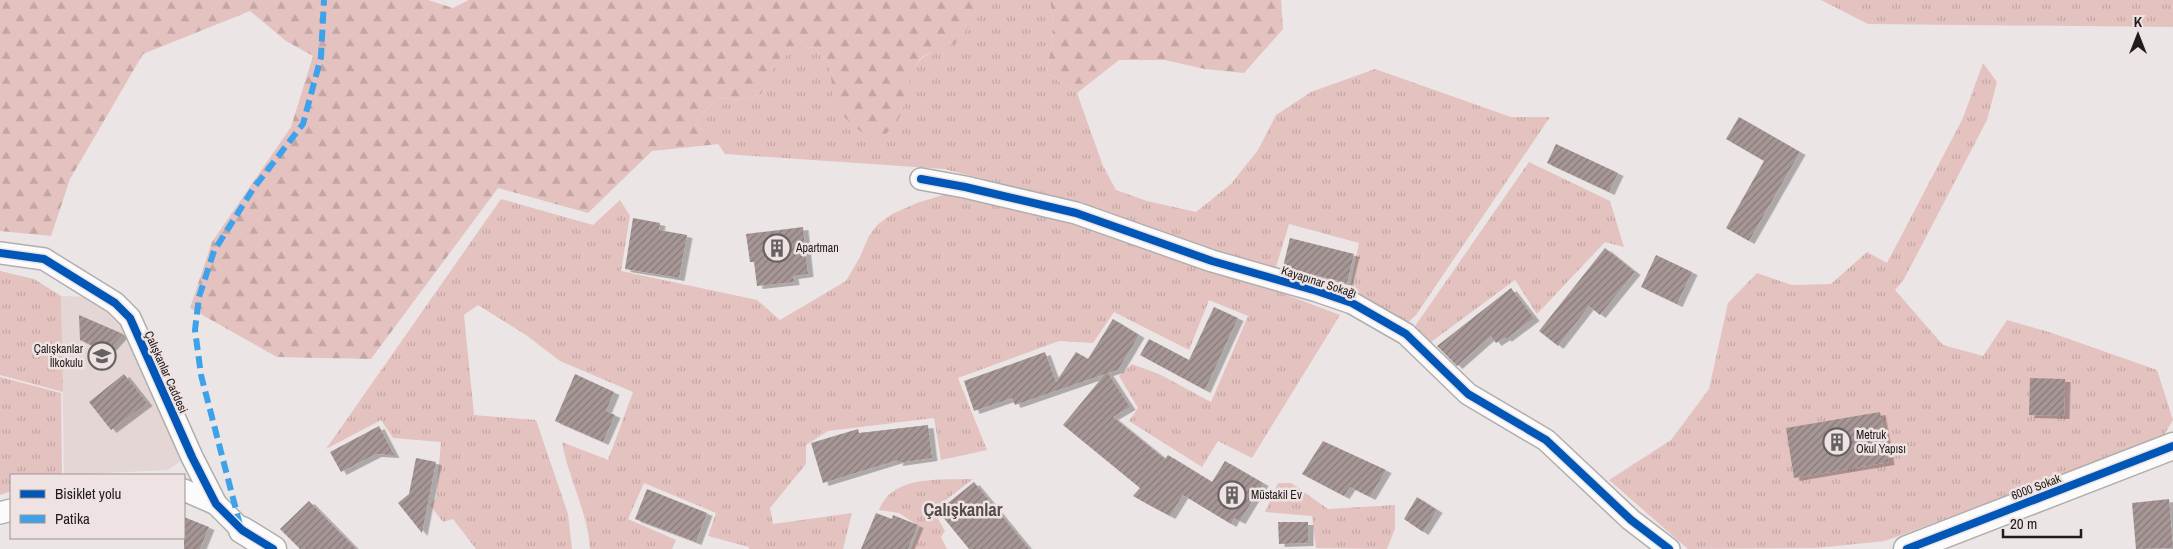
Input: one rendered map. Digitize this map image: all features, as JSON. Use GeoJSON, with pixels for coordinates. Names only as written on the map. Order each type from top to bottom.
{"type":"FeatureCollection","features":[{"type":"Feature","properties":{"kind":"street","name":"Kayapınar Sokağı"},"geometry":{"type":"LineString","coordinates":[[921,179],[965,187],[1076,213],[1212,260],[1352,303],[1406,334],[1468,394],[1546,440],[1631,520],[1669,549]]}},
{"type":"Feature","properties":{"kind":"street","name":"Çalışkanlar Caddesi"},"geometry":{"type":"LineString","coordinates":[[0,253],[44,259],[124,310],[130,318],[192,457],[216,504],[242,530],[273,549]]}},
{"type":"Feature","properties":{"kind":"street","name":"6000 Sokak"},"geometry":{"type":"LineString","coordinates":[[1907,549],[2173,446]]}},
{"type":"Feature","properties":{"kind":"street"},"geometry":{"type":"LineString","coordinates":[[185,490],[216,504]]}},
{"type":"Feature","properties":{"kind":"shaded area","name":"Çalışkanlar İlkokulu"},"geometry":{"type":"Polygon","coordinates":[[[61,296],[87,297],[125,321],[186,457],[168,470],[64,474],[61,296]]]}},
{"type":"Feature","properties":{"kind":"green space"},"geometry":{"type":"Polygon","coordinates":[[[0,0],[428,0],[453,8],[469,0],[979,0],[966,31],[958,41],[928,53],[916,65],[910,78],[901,113],[897,122],[886,134],[865,135],[848,121],[835,106],[829,64],[815,48],[796,45],[768,75],[761,94],[740,100],[720,98],[706,109],[695,125],[712,135],[719,144],[652,151],[588,213],[498,188],[371,359],[277,357],[190,308],[212,242],[291,127],[313,56],[286,41],[250,11],[143,54],[70,179],[51,236],[0,231],[0,0]]]}},
{"type":"Feature","properties":{"kind":"green space"},"geometry":{"type":"Polygon","coordinates":[[[979,0],[1050,0],[1054,26],[1047,73],[1077,93],[1103,166],[1116,190],[1147,201],[1196,212],[1231,184],[1258,150],[1276,115],[1311,92],[1375,69],[1511,117],[1550,117],[1416,315],[1402,328],[1349,292],[1359,243],[1289,224],[1276,267],[1212,253],[1078,203],[944,169],[725,154],[712,135],[695,125],[706,109],[720,98],[740,100],[761,94],[767,75],[796,45],[815,48],[829,64],[905,101],[910,79],[917,63],[930,53],[952,45],[979,0]]]}},
{"type":"Feature","properties":{"kind":"green space"},"geometry":{"type":"Polygon","coordinates":[[[1050,0],[1281,0],[1283,29],[1244,73],[1205,69],[1165,60],[1119,60],[1077,93],[1047,73],[1054,26],[1050,0]]]}},
{"type":"Feature","properties":{"kind":"green space"},"geometry":{"type":"Polygon","coordinates":[[[1821,0],[2173,0],[2173,27],[1868,24],[1821,0]]]}},
{"type":"Feature","properties":{"kind":"green space"},"geometry":{"type":"Polygon","coordinates":[[[1983,63],[1997,82],[1987,120],[1903,281],[1895,290],[1943,345],[1983,356],[2007,320],[2049,332],[2157,370],[2173,420],[2164,435],[2056,478],[1885,541],[1817,548],[1688,549],[1609,480],[1671,440],[1709,389],[1728,303],[1757,273],[1792,285],[1831,284],[1867,252],[1887,263],[1963,118],[1983,63]]]}},
{"type":"Feature","properties":{"kind":"green space"},"geometry":{"type":"Polygon","coordinates":[[[1529,162],[1610,201],[1624,247],[1605,242],[1537,314],[1515,280],[1431,342],[1413,329],[1529,162]]]}},
{"type":"Feature","properties":{"kind":"green space"},"geometry":{"type":"Polygon","coordinates":[[[943,195],[967,195],[1075,221],[1258,284],[1340,315],[1252,458],[1218,441],[1202,467],[1129,421],[1138,408],[1119,376],[1132,364],[1159,374],[1211,402],[1248,316],[1209,300],[1189,350],[1114,312],[1093,343],[1059,341],[958,378],[987,450],[941,460],[934,418],[828,431],[806,445],[806,464],[770,508],[773,524],[852,513],[843,549],[749,549],[749,547],[708,536],[716,513],[644,483],[628,519],[676,540],[672,549],[590,549],[586,522],[562,442],[608,460],[633,392],[560,361],[526,335],[478,305],[464,315],[474,415],[536,420],[568,514],[572,549],[476,549],[453,519],[443,522],[430,505],[436,498],[441,442],[393,438],[381,420],[326,449],[501,199],[593,225],[620,200],[630,216],[621,271],[757,300],[780,320],[846,281],[860,257],[869,236],[877,225],[892,214],[917,203],[943,195]]]}},
{"type":"Feature","properties":{"kind":"green space"},"geometry":{"type":"Polygon","coordinates":[[[0,271],[34,279],[61,296],[63,392],[0,375],[0,271]]]}},
{"type":"Feature","properties":{"kind":"green space"},"geometry":{"type":"Polygon","coordinates":[[[0,377],[61,393],[62,474],[10,474],[10,491],[0,495],[0,377]]]}},
{"type":"Feature","properties":{"kind":"green space"},"geometry":{"type":"Polygon","coordinates":[[[973,479],[933,510],[945,531],[941,537],[947,549],[911,549],[920,527],[899,513],[879,510],[886,498],[895,490],[907,485],[920,481],[973,479]]]}},
{"type":"Feature","properties":{"kind":"green space"},"geometry":{"type":"Polygon","coordinates":[[[1278,483],[1291,483],[1328,509],[1395,505],[1395,529],[1387,549],[1316,548],[1312,516],[1265,512],[1278,483]]]}},
{"type":"Feature","properties":{"kind":"building"},"geometry":{"type":"Polygon","coordinates":[[[1739,117],[1800,152],[1749,241],[1726,228],[1764,161],[1726,139],[1739,117]]]}},
{"type":"Feature","properties":{"kind":"building"},"geometry":{"type":"Polygon","coordinates":[[[1556,144],[1618,173],[1609,192],[1547,163],[1556,144]]]}},
{"type":"Feature","properties":{"kind":"building"},"geometry":{"type":"Polygon","coordinates":[[[633,218],[660,223],[659,230],[687,235],[679,278],[625,269],[633,218]]]}},
{"type":"Feature","properties":{"kind":"building","name":"Apartman"},"geometry":{"type":"Polygon","coordinates":[[[803,227],[808,274],[793,276],[794,282],[757,286],[754,262],[750,262],[746,234],[803,227]]]}},
{"type":"Feature","properties":{"kind":"building"},"geometry":{"type":"Polygon","coordinates":[[[1290,238],[1354,254],[1347,283],[1283,267],[1290,238]]]}},
{"type":"Feature","properties":{"kind":"building"},"geometry":{"type":"Polygon","coordinates":[[[1605,248],[1635,272],[1600,315],[1589,306],[1558,346],[1539,331],[1605,248]]]}},
{"type":"Feature","properties":{"kind":"building"},"geometry":{"type":"Polygon","coordinates":[[[1656,255],[1692,272],[1677,304],[1641,287],[1656,255]]]}},
{"type":"Feature","properties":{"kind":"building"},"geometry":{"type":"Polygon","coordinates":[[[1511,288],[1534,318],[1506,339],[1505,337],[1496,343],[1491,336],[1457,366],[1437,346],[1511,288]]]}},
{"type":"Feature","properties":{"kind":"building"},"geometry":{"type":"Polygon","coordinates":[[[1214,307],[1238,318],[1205,390],[1140,355],[1149,339],[1189,360],[1214,307]]]}},
{"type":"Feature","properties":{"kind":"building"},"geometry":{"type":"Polygon","coordinates":[[[79,315],[123,334],[107,352],[80,340],[79,315]]]}},
{"type":"Feature","properties":{"kind":"building"},"geometry":{"type":"Polygon","coordinates":[[[1113,319],[1139,335],[1118,370],[1108,373],[1130,407],[1113,417],[1165,459],[1168,455],[1212,482],[1225,461],[1263,483],[1240,521],[1234,518],[1231,524],[1183,495],[1170,516],[1151,506],[1133,496],[1140,488],[1063,425],[1105,374],[1015,405],[1012,398],[974,411],[964,381],[1045,352],[1056,382],[1076,352],[1088,359],[1113,319]]]}},
{"type":"Feature","properties":{"kind":"building","name":"Çalışkanlar İlkokulu"},"geometry":{"type":"Polygon","coordinates":[[[124,374],[147,403],[111,430],[89,402],[124,374]]]}},
{"type":"Feature","properties":{"kind":"building"},"geometry":{"type":"Polygon","coordinates":[[[575,374],[614,392],[606,411],[615,415],[603,442],[555,421],[575,374]]]}},
{"type":"Feature","properties":{"kind":"building"},"geometry":{"type":"Polygon","coordinates":[[[2030,378],[2065,379],[2064,416],[2029,415],[2030,378]]]}},
{"type":"Feature","properties":{"kind":"building","name":"Metruk Okul Yapısı"},"geometry":{"type":"Polygon","coordinates":[[[1880,412],[1889,462],[1794,478],[1786,428],[1880,412]]]}},
{"type":"Feature","properties":{"kind":"building"},"geometry":{"type":"Polygon","coordinates":[[[928,425],[932,458],[897,463],[898,460],[823,483],[811,443],[858,429],[859,433],[928,425]]]}},
{"type":"Feature","properties":{"kind":"building"},"geometry":{"type":"Polygon","coordinates":[[[379,426],[394,455],[376,454],[341,472],[330,452],[379,426]]]}},
{"type":"Feature","properties":{"kind":"building"},"geometry":{"type":"Polygon","coordinates":[[[1323,441],[1386,470],[1370,497],[1350,487],[1344,496],[1302,474],[1323,441]]]}},
{"type":"Feature","properties":{"kind":"building"},"geometry":{"type":"Polygon","coordinates":[[[416,458],[436,462],[422,533],[398,503],[409,494],[416,458]]]}},
{"type":"Feature","properties":{"kind":"building"},"geometry":{"type":"Polygon","coordinates":[[[974,482],[1029,549],[969,549],[938,511],[974,482]]]}},
{"type":"Feature","properties":{"kind":"building"},"geometry":{"type":"Polygon","coordinates":[[[647,489],[707,513],[696,542],[635,519],[647,489]]]}},
{"type":"Feature","properties":{"kind":"building"},"geometry":{"type":"Polygon","coordinates":[[[1417,497],[1437,510],[1423,532],[1404,519],[1417,497]]]}},
{"type":"Feature","properties":{"kind":"building"},"geometry":{"type":"Polygon","coordinates":[[[2169,499],[2173,548],[2136,549],[2132,503],[2169,499]]]}},
{"type":"Feature","properties":{"kind":"building"},"geometry":{"type":"Polygon","coordinates":[[[309,501],[356,549],[300,549],[280,529],[309,501]]]}},
{"type":"Feature","properties":{"kind":"building"},"geometry":{"type":"Polygon","coordinates":[[[876,513],[892,519],[893,515],[918,525],[908,549],[861,549],[876,513]]]}},
{"type":"Feature","properties":{"kind":"building"},"geometry":{"type":"Polygon","coordinates":[[[185,517],[209,527],[200,549],[184,549],[185,517]]]}},
{"type":"Feature","properties":{"kind":"building"},"geometry":{"type":"Polygon","coordinates":[[[1278,522],[1308,522],[1308,543],[1279,544],[1278,522]]]}},
{"type":"Feature","properties":{"kind":"marked path"},"geometry":{"type":"LineString","coordinates":[[240,525],[201,375],[195,330],[199,297],[214,251],[253,189],[303,124],[321,57],[324,0]]}},
{"type":"Feature","properties":{"kind":"cycle path"},"geometry":{"type":"LineString","coordinates":[[921,179],[965,187],[1076,213],[1212,261],[1352,303],[1406,334],[1468,394],[1546,440],[1631,520],[1669,549]]}},
{"type":"Feature","properties":{"kind":"cycle path"},"geometry":{"type":"LineString","coordinates":[[0,253],[44,259],[115,303],[130,318],[192,457],[216,504],[242,530],[273,549]]}},
{"type":"Feature","properties":{"kind":"cycle path"},"geometry":{"type":"LineString","coordinates":[[1907,549],[2173,446]]}},
{"type":"Feature","properties":{"kind":"place","name":"Apartman"},"geometry":{"type":"Point","coordinates":[777,248]}},
{"type":"Feature","properties":{"kind":"place","name":"Çalışkanlar İlkokulu"},"geometry":{"type":"Point","coordinates":[102,356]}},
{"type":"Feature","properties":{"kind":"place","name":"Metruk Okul Yapısı"},"geometry":{"type":"Point","coordinates":[1837,442]}},
{"type":"Feature","properties":{"kind":"place","name":"Müstakil Ev"},"geometry":{"type":"Point","coordinates":[1232,495]}},
{"type":"Feature","properties":{"kind":"district","name":"Çalışkanlar"},"geometry":{"type":"Point","coordinates":[963,510]}}]}
